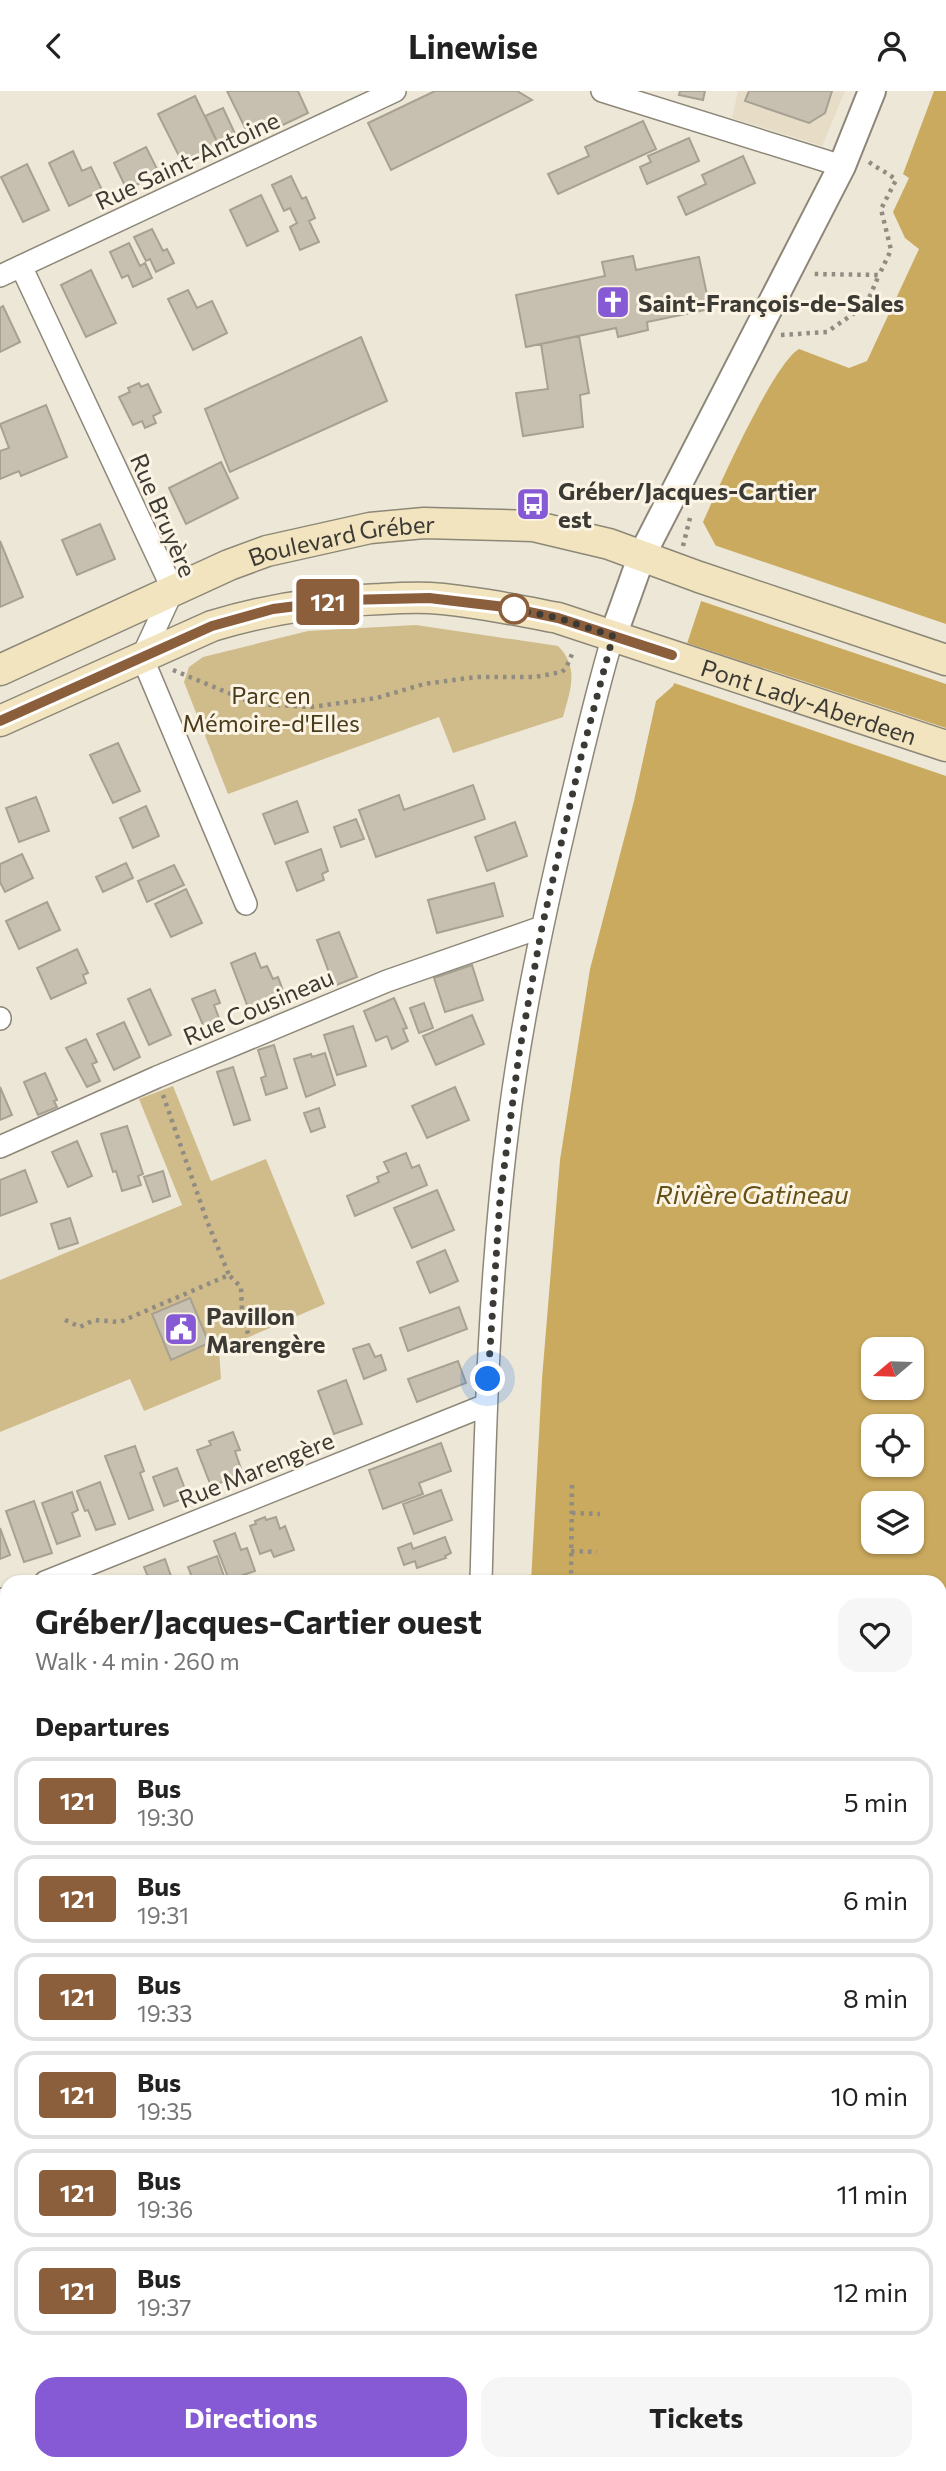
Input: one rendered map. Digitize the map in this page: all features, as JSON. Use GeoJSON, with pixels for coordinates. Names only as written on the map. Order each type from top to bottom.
{"type":"FeatureCollection","features":[{"type":"Feature","properties":{"kind":"main road","name":"Boulevard Gréber"},"geometry":{"type":"LineString","coordinates":[[0,670],[173,590],[267,551],[370,528],[424,523],[533,526],[596,540],[946,660]]}},
{"type":"Feature","properties":{"kind":"main road"},"geometry":{"type":"LineString","coordinates":[[0,721],[156,662],[212,626],[273,609],[344,600],[429,598],[505,607],[558,618],[613,636]]}},
{"type":"Feature","properties":{"kind":"main road","name":"Pont Lady-Aberdeen"},"geometry":{"type":"LineString","coordinates":[[613,636],[946,746]]}},
{"type":"Feature","properties":{"kind":"street","name":"Rue Saint-Antoine"},"geometry":{"type":"LineString","coordinates":[[0,276],[395,91]]}},
{"type":"Feature","properties":{"kind":"street"},"geometry":{"type":"LineString","coordinates":[[602,91],[842,166]]}},
{"type":"Feature","properties":{"kind":"street"},"geometry":{"type":"LineString","coordinates":[[481,1575],[486,1405],[500,1199],[508,1127],[542,927],[581,757],[613,636],[642,555],[842,166],[872,91]]}},
{"type":"Feature","properties":{"kind":"street","name":"Rue Bruyère"},"geometry":{"type":"LineString","coordinates":[[21,266],[173,590],[156,662]]}},
{"type":"Feature","properties":{"kind":"street"},"geometry":{"type":"LineString","coordinates":[[156,662],[246,904]]}},
{"type":"Feature","properties":{"kind":"street","name":"Rue Cousineau"},"geometry":{"type":"LineString","coordinates":[[0,1147],[157,1077],[387,981],[542,927]]}},
{"type":"Feature","properties":{"kind":"street","name":"Rue Marengère"},"geometry":{"type":"LineString","coordinates":[[63,1575],[486,1405]]}},
{"type":"Feature","properties":{"kind":"path"},"geometry":{"type":"LineString","coordinates":[[780,335],[827,332],[866,305],[891,250],[881,209],[896,180],[869,162]]}},
{"type":"Feature","properties":{"kind":"path"},"geometry":{"type":"LineString","coordinates":[[821,274],[879,275]]}},
{"type":"Feature","properties":{"kind":"path"},"geometry":{"type":"LineString","coordinates":[[156,662],[255,704],[311,707],[377,698],[424,684],[476,677],[535,677],[562,672],[572,654]]}},
{"type":"Feature","properties":{"kind":"path"},"geometry":{"type":"LineString","coordinates":[[157,1077],[207,1221],[229,1275],[241,1287],[242,1312],[252,1348]]}},
{"type":"Feature","properties":{"kind":"path"},"geometry":{"type":"LineString","coordinates":[[65,1320],[80,1327],[94,1320],[120,1322],[229,1275]]}},
{"type":"Feature","properties":{"kind":"path"},"geometry":{"type":"LineString","coordinates":[[570,1575],[572,1480]]}},
{"type":"Feature","properties":{"kind":"path"},"geometry":{"type":"LineString","coordinates":[[572,1513],[600,1514]]}},
{"type":"Feature","properties":{"kind":"path"},"geometry":{"type":"LineString","coordinates":[[571,1551],[597,1552]]}},
{"type":"Feature","properties":{"kind":"shaded area"},"geometry":{"type":"Polygon","coordinates":[[[738,91],[845,91],[822,146],[732,118],[738,91]]]}},
{"type":"Feature","properties":{"kind":"green space","name":"Parc en Mémoire-d'Elles"},"geometry":{"type":"Polygon","coordinates":[[[416,625],[558,646],[565,654],[571,671],[563,717],[453,753],[439,717],[228,794],[184,682],[189,667],[203,657],[308,631],[416,625]]]}},
{"type":"Feature","properties":{"kind":"green space"},"geometry":{"type":"Polygon","coordinates":[[[173,1086],[211,1181],[266,1159],[325,1304],[219,1350],[221,1379],[144,1411],[130,1379],[0,1432],[0,1280],[182,1205],[139,1099],[173,1086]]]}},
{"type":"Feature","properties":{"kind":"water","name":"Rivière Gatineau"},"geometry":{"type":"Polygon","coordinates":[[[934,91],[946,91],[946,1575],[531,1575],[542,1379],[560,1160],[590,969],[634,801],[656,701],[673,686],[718,550],[703,522],[761,402],[788,359],[799,349],[849,368],[867,361],[919,249],[905,238],[893,212],[909,178],[903,174],[934,91]]]}},
{"type":"Feature","properties":{"kind":"pier"},"geometry":{"type":"Polygon","coordinates":[[[711,544],[946,624],[946,684],[698,600],[715,551],[711,544]]]}},
{"type":"Feature","properties":{"kind":"pier"},"geometry":{"type":"Polygon","coordinates":[[[684,642],[946,728],[946,776],[671,682],[684,642]]]}},
{"type":"Feature","properties":{"kind":"building"},"geometry":{"type":"Polygon","coordinates":[[[227,91],[298,91],[308,113],[251,140],[227,91]]]}},
{"type":"Feature","properties":{"kind":"building"},"geometry":{"type":"Polygon","coordinates":[[[435,91],[517,91],[532,100],[391,170],[368,123],[435,91]]]}},
{"type":"Feature","properties":{"kind":"building"},"geometry":{"type":"Polygon","coordinates":[[[680,91],[705,91],[703,100],[679,95],[680,91]]]}},
{"type":"Feature","properties":{"kind":"building"},"geometry":{"type":"Polygon","coordinates":[[[749,91],[832,91],[825,113],[809,123],[745,101],[749,91]]]}},
{"type":"Feature","properties":{"kind":"building"},"geometry":{"type":"Polygon","coordinates":[[[195,96],[219,146],[183,164],[158,114],[195,96]]]}},
{"type":"Feature","properties":{"kind":"building"},"geometry":{"type":"Polygon","coordinates":[[[223,108],[238,140],[220,148],[205,116],[223,108]]]}},
{"type":"Feature","properties":{"kind":"building"},"geometry":{"type":"Polygon","coordinates":[[[643,121],[656,149],[558,194],[548,174],[589,156],[585,147],[643,121]]]}},
{"type":"Feature","properties":{"kind":"building"},"geometry":{"type":"Polygon","coordinates":[[[689,138],[699,161],[647,184],[640,167],[651,162],[648,156],[689,138]]]}},
{"type":"Feature","properties":{"kind":"building"},"geometry":{"type":"Polygon","coordinates":[[[146,147],[159,173],[127,190],[114,163],[146,147]]]}},
{"type":"Feature","properties":{"kind":"building"},"geometry":{"type":"Polygon","coordinates":[[[73,151],[82,171],[91,167],[102,190],[69,206],[49,163],[73,151]]]}},
{"type":"Feature","properties":{"kind":"building"},"geometry":{"type":"Polygon","coordinates":[[[743,156],[755,183],[686,215],[678,197],[706,184],[702,175],[743,156]]]}},
{"type":"Feature","properties":{"kind":"building"},"geometry":{"type":"Polygon","coordinates":[[[27,164],[49,210],[23,222],[1,177],[27,164]]]}},
{"type":"Feature","properties":{"kind":"building"},"geometry":{"type":"Polygon","coordinates":[[[291,176],[302,199],[306,197],[315,218],[309,221],[319,242],[300,250],[290,227],[297,223],[290,208],[284,211],[272,185],[291,176]]]}},
{"type":"Feature","properties":{"kind":"building"},"geometry":{"type":"Polygon","coordinates":[[[261,195],[278,231],[247,246],[230,210],[261,195]]]}},
{"type":"Feature","properties":{"kind":"building"},"geometry":{"type":"Polygon","coordinates":[[[152,229],[163,251],[167,249],[174,263],[156,272],[150,259],[146,261],[134,237],[152,229]]]}},
{"type":"Feature","properties":{"kind":"building"},"geometry":{"type":"Polygon","coordinates":[[[129,243],[140,266],[145,263],[152,278],[133,287],[128,275],[122,278],[110,252],[129,243]]]}},
{"type":"Feature","properties":{"kind":"building","name":"Saint-François-de-Sales"},"geometry":{"type":"Polygon","coordinates":[[[633,256],[636,270],[699,257],[710,309],[647,322],[648,330],[618,337],[616,328],[526,347],[516,295],[605,276],[602,262],[633,256]]]}},
{"type":"Feature","properties":{"kind":"building"},"geometry":{"type":"Polygon","coordinates":[[[91,270],[116,323],[86,337],[61,285],[91,270]]]}},
{"type":"Feature","properties":{"kind":"building"},"geometry":{"type":"Polygon","coordinates":[[[188,290],[197,308],[212,301],[227,333],[193,350],[168,299],[188,290]]]}},
{"type":"Feature","properties":{"kind":"building"},"geometry":{"type":"Polygon","coordinates":[[[3,306],[20,342],[0,352],[0,308],[3,306]]]}},
{"type":"Feature","properties":{"kind":"building"},"geometry":{"type":"Polygon","coordinates":[[[579,336],[589,393],[580,395],[583,427],[523,436],[516,393],[548,389],[541,344],[579,336]]]}},
{"type":"Feature","properties":{"kind":"building"},"geometry":{"type":"Polygon","coordinates":[[[361,337],[387,401],[230,472],[205,409],[361,337]]]}},
{"type":"Feature","properties":{"kind":"building"},"geometry":{"type":"Polygon","coordinates":[[[139,383],[141,387],[148,384],[161,412],[153,416],[156,423],[145,428],[142,421],[133,425],[119,397],[130,392],[128,388],[139,383]]]}},
{"type":"Feature","properties":{"kind":"building"},"geometry":{"type":"Polygon","coordinates":[[[46,405],[67,457],[21,476],[19,471],[0,479],[0,451],[9,448],[0,424],[46,405]]]}},
{"type":"Feature","properties":{"kind":"building"},"geometry":{"type":"Polygon","coordinates":[[[221,462],[238,498],[186,524],[169,488],[221,462]]]}},
{"type":"Feature","properties":{"kind":"building"},"geometry":{"type":"Polygon","coordinates":[[[100,524],[115,559],[77,575],[62,540],[100,524]]]}},
{"type":"Feature","properties":{"kind":"building"},"geometry":{"type":"Polygon","coordinates":[[[0,541],[23,597],[0,607],[0,541]]]}},
{"type":"Feature","properties":{"kind":"building"},"geometry":{"type":"Polygon","coordinates":[[[118,743],[140,791],[113,803],[90,755],[118,743]]]}},
{"type":"Feature","properties":{"kind":"building"},"geometry":{"type":"Polygon","coordinates":[[[473,785],[485,819],[376,857],[359,810],[399,795],[404,810],[473,785]]]}},
{"type":"Feature","properties":{"kind":"building"},"geometry":{"type":"Polygon","coordinates":[[[36,797],[49,831],[19,842],[6,808],[36,797]]]}},
{"type":"Feature","properties":{"kind":"building"},"geometry":{"type":"Polygon","coordinates":[[[297,801],[308,832],[275,844],[263,814],[297,801]]]}},
{"type":"Feature","properties":{"kind":"building"},"geometry":{"type":"Polygon","coordinates":[[[146,806],[159,836],[133,848],[120,818],[146,806]]]}},
{"type":"Feature","properties":{"kind":"building"},"geometry":{"type":"Polygon","coordinates":[[[356,819],[364,839],[341,847],[334,827],[356,819]]]}},
{"type":"Feature","properties":{"kind":"building"},"geometry":{"type":"Polygon","coordinates":[[[515,822],[527,856],[487,871],[475,837],[515,822]]]}},
{"type":"Feature","properties":{"kind":"building"},"geometry":{"type":"Polygon","coordinates":[[[321,849],[328,871],[322,874],[324,880],[297,891],[286,862],[321,849]]]}},
{"type":"Feature","properties":{"kind":"building"},"geometry":{"type":"Polygon","coordinates":[[[22,854],[33,878],[5,892],[0,882],[0,864],[22,854]]]}},
{"type":"Feature","properties":{"kind":"building"},"geometry":{"type":"Polygon","coordinates":[[[126,863],[133,878],[103,892],[96,877],[126,863]]]}},
{"type":"Feature","properties":{"kind":"building"},"geometry":{"type":"Polygon","coordinates":[[[174,865],[184,885],[147,902],[138,881],[174,865]]]}},
{"type":"Feature","properties":{"kind":"building"},"geometry":{"type":"Polygon","coordinates":[[[494,883],[503,916],[437,933],[428,900],[494,883]]]}},
{"type":"Feature","properties":{"kind":"building"},"geometry":{"type":"Polygon","coordinates":[[[186,889],[202,923],[171,937],[155,904],[186,889]]]}},
{"type":"Feature","properties":{"kind":"building"},"geometry":{"type":"Polygon","coordinates":[[[47,902],[60,930],[19,949],[6,921],[47,902]]]}},
{"type":"Feature","properties":{"kind":"building"},"geometry":{"type":"Polygon","coordinates":[[[339,932],[357,977],[334,986],[317,940],[339,932]]]}},
{"type":"Feature","properties":{"kind":"building"},"geometry":{"type":"Polygon","coordinates":[[[77,949],[88,973],[83,975],[86,983],[51,999],[37,968],[77,949]]]}},
{"type":"Feature","properties":{"kind":"building"},"geometry":{"type":"Polygon","coordinates":[[[255,953],[261,968],[267,966],[273,979],[278,977],[285,996],[249,1010],[231,963],[255,953]]]}},
{"type":"Feature","properties":{"kind":"building"},"geometry":{"type":"Polygon","coordinates":[[[472,965],[483,1000],[445,1012],[434,978],[472,965]]]}},
{"type":"Feature","properties":{"kind":"building"},"geometry":{"type":"Polygon","coordinates":[[[150,989],[171,1035],[149,1045],[128,999],[150,989]]]}},
{"type":"Feature","properties":{"kind":"building"},"geometry":{"type":"Polygon","coordinates":[[[215,990],[220,1003],[214,1005],[222,1026],[206,1032],[192,999],[215,990]]]}},
{"type":"Feature","properties":{"kind":"building"},"geometry":{"type":"Polygon","coordinates":[[[394,998],[407,1028],[403,1029],[408,1041],[392,1049],[387,1036],[376,1041],[364,1011],[394,998]]]}},
{"type":"Feature","properties":{"kind":"building"},"geometry":{"type":"Polygon","coordinates":[[[424,1003],[433,1028],[419,1033],[410,1008],[424,1003]]]}},
{"type":"Feature","properties":{"kind":"building"},"geometry":{"type":"Polygon","coordinates":[[[472,1015],[484,1044],[436,1065],[423,1036],[472,1015]]]}},
{"type":"Feature","properties":{"kind":"building"},"geometry":{"type":"Polygon","coordinates":[[[124,1022],[140,1057],[114,1070],[97,1034],[124,1022]]]}},
{"type":"Feature","properties":{"kind":"building"},"geometry":{"type":"Polygon","coordinates":[[[353,1026],[366,1066],[337,1075],[324,1035],[353,1026]]]}},
{"type":"Feature","properties":{"kind":"building"},"geometry":{"type":"Polygon","coordinates":[[[86,1039],[97,1062],[92,1064],[100,1081],[87,1087],[66,1048],[86,1039]]]}},
{"type":"Feature","properties":{"kind":"building"},"geometry":{"type":"Polygon","coordinates":[[[274,1045],[287,1088],[266,1095],[261,1078],[266,1076],[258,1050],[274,1045]]]}},
{"type":"Feature","properties":{"kind":"building"},"geometry":{"type":"Polygon","coordinates":[[[325,1053],[335,1085],[306,1097],[294,1059],[325,1053]]]}},
{"type":"Feature","properties":{"kind":"building"},"geometry":{"type":"Polygon","coordinates":[[[233,1067],[250,1120],[234,1125],[217,1072],[233,1067]]]}},
{"type":"Feature","properties":{"kind":"building"},"geometry":{"type":"Polygon","coordinates":[[[45,1073],[57,1100],[54,1101],[57,1107],[38,1115],[24,1082],[45,1073]]]}},
{"type":"Feature","properties":{"kind":"building"},"geometry":{"type":"Polygon","coordinates":[[[0,1087],[12,1115],[0,1120],[0,1087]]]}},
{"type":"Feature","properties":{"kind":"building"},"geometry":{"type":"Polygon","coordinates":[[[455,1087],[469,1120],[427,1138],[412,1106],[455,1087]]]}},
{"type":"Feature","properties":{"kind":"building"},"geometry":{"type":"Polygon","coordinates":[[[319,1108],[325,1127],[311,1132],[304,1113],[319,1108]]]}},
{"type":"Feature","properties":{"kind":"building"},"geometry":{"type":"Polygon","coordinates":[[[127,1126],[143,1174],[138,1176],[141,1185],[122,1191],[101,1134],[127,1126]]]}},
{"type":"Feature","properties":{"kind":"building"},"geometry":{"type":"Polygon","coordinates":[[[77,1141],[92,1176],[68,1187],[52,1152],[77,1141]]]}},
{"type":"Feature","properties":{"kind":"building"},"geometry":{"type":"Polygon","coordinates":[[[406,1153],[412,1168],[419,1165],[427,1185],[355,1216],[347,1196],[379,1182],[377,1177],[389,1172],[384,1162],[406,1153]]]}},
{"type":"Feature","properties":{"kind":"building"},"geometry":{"type":"Polygon","coordinates":[[[25,1170],[37,1202],[0,1216],[0,1180],[25,1170]]]}},
{"type":"Feature","properties":{"kind":"building"},"geometry":{"type":"Polygon","coordinates":[[[163,1171],[170,1196],[153,1202],[144,1177],[163,1171]]]}},
{"type":"Feature","properties":{"kind":"building"},"geometry":{"type":"Polygon","coordinates":[[[437,1190],[454,1230],[412,1248],[394,1208],[437,1190]]]}},
{"type":"Feature","properties":{"kind":"building"},"geometry":{"type":"Polygon","coordinates":[[[70,1218],[78,1243],[59,1249],[51,1224],[70,1218]]]}},
{"type":"Feature","properties":{"kind":"building"},"geometry":{"type":"Polygon","coordinates":[[[445,1250],[458,1281],[430,1293],[417,1262],[445,1250]]]}},
{"type":"Feature","properties":{"kind":"building","name":"Pavillon Marengère"},"geometry":{"type":"Polygon","coordinates":[[[190,1298],[209,1343],[171,1360],[152,1314],[190,1298]]]}},
{"type":"Feature","properties":{"kind":"building"},"geometry":{"type":"Polygon","coordinates":[[[459,1307],[467,1329],[408,1351],[400,1328],[459,1307]]]}},
{"type":"Feature","properties":{"kind":"building"},"geometry":{"type":"Polygon","coordinates":[[[369,1344],[375,1357],[381,1355],[386,1370],[364,1379],[353,1349],[369,1344]]]}},
{"type":"Feature","properties":{"kind":"building"},"geometry":{"type":"Polygon","coordinates":[[[458,1361],[466,1383],[417,1402],[408,1379],[458,1361]]]}},
{"type":"Feature","properties":{"kind":"building"},"geometry":{"type":"Polygon","coordinates":[[[346,1380],[362,1424],[334,1434],[318,1391],[346,1380]]]}},
{"type":"Feature","properties":{"kind":"building"},"geometry":{"type":"Polygon","coordinates":[[[233,1432],[240,1450],[235,1451],[243,1475],[211,1486],[197,1450],[211,1445],[209,1441],[233,1432]]]}},
{"type":"Feature","properties":{"kind":"building"},"geometry":{"type":"Polygon","coordinates":[[[441,1443],[451,1471],[419,1483],[423,1494],[383,1509],[369,1470],[441,1443]]]}},
{"type":"Feature","properties":{"kind":"building"},"geometry":{"type":"Polygon","coordinates":[[[135,1446],[144,1471],[140,1473],[153,1510],[129,1519],[105,1456],[135,1446]]]}},
{"type":"Feature","properties":{"kind":"building"},"geometry":{"type":"Polygon","coordinates":[[[177,1468],[188,1497],[164,1506],[153,1477],[177,1468]]]}},
{"type":"Feature","properties":{"kind":"building"},"geometry":{"type":"Polygon","coordinates":[[[100,1482],[115,1524],[96,1530],[77,1491],[100,1482]]]}},
{"type":"Feature","properties":{"kind":"building"},"geometry":{"type":"Polygon","coordinates":[[[441,1490],[452,1520],[414,1534],[403,1504],[441,1490]]]}},
{"type":"Feature","properties":{"kind":"building"},"geometry":{"type":"Polygon","coordinates":[[[72,1492],[78,1510],[72,1513],[80,1536],[57,1544],[42,1503],[72,1492]]]}},
{"type":"Feature","properties":{"kind":"building"},"geometry":{"type":"Polygon","coordinates":[[[34,1501],[52,1553],[24,1562],[6,1511],[34,1501]]]}},
{"type":"Feature","properties":{"kind":"building"},"geometry":{"type":"Polygon","coordinates":[[[265,1517],[266,1520],[276,1517],[280,1529],[285,1526],[294,1550],[274,1557],[271,1550],[260,1554],[250,1526],[265,1517]]]}},
{"type":"Feature","properties":{"kind":"building"},"geometry":{"type":"Polygon","coordinates":[[[0,1528],[10,1555],[0,1559],[0,1528]]]}},
{"type":"Feature","properties":{"kind":"building"},"geometry":{"type":"Polygon","coordinates":[[[235,1533],[241,1550],[247,1548],[255,1571],[243,1575],[227,1575],[214,1541],[235,1533]]]}},
{"type":"Feature","properties":{"kind":"building"},"geometry":{"type":"Polygon","coordinates":[[[445,1537],[451,1553],[445,1556],[446,1558],[417,1568],[415,1561],[404,1565],[398,1548],[411,1543],[413,1549],[445,1537]]]}},
{"type":"Feature","properties":{"kind":"building"},"geometry":{"type":"Polygon","coordinates":[[[217,1556],[224,1575],[191,1575],[188,1567],[217,1556]]]}},
{"type":"Feature","properties":{"kind":"building"},"geometry":{"type":"Polygon","coordinates":[[[165,1559],[171,1575],[147,1575],[144,1567],[165,1559]]]}},
{"type":"Feature","properties":{"kind":"bus line","name":"121"},"geometry":{"type":"LineString","coordinates":[[0,721],[212,626],[273,609],[344,600],[429,598],[505,607],[558,618],[672,655]]}},
{"type":"Feature","properties":{"kind":"place","name":"Saint-François-de-Sales"},"geometry":{"type":"Point","coordinates":[613,302]}},
{"type":"Feature","properties":{"kind":"place","name":"Gréber/Jacques-Cartier est"},"geometry":{"type":"Point","coordinates":[533,504]}},
{"type":"Feature","properties":{"kind":"place","name":"Pavillon Marengère"},"geometry":{"type":"Point","coordinates":[181,1329]}},
{"type":"Feature","properties":{"kind":"route"},"geometry":{"type":"LineString","coordinates":[[488,1379],[500,1199],[519,1054],[542,927],[581,757],[613,636],[558,618],[505,607],[514,609]]}}]}
